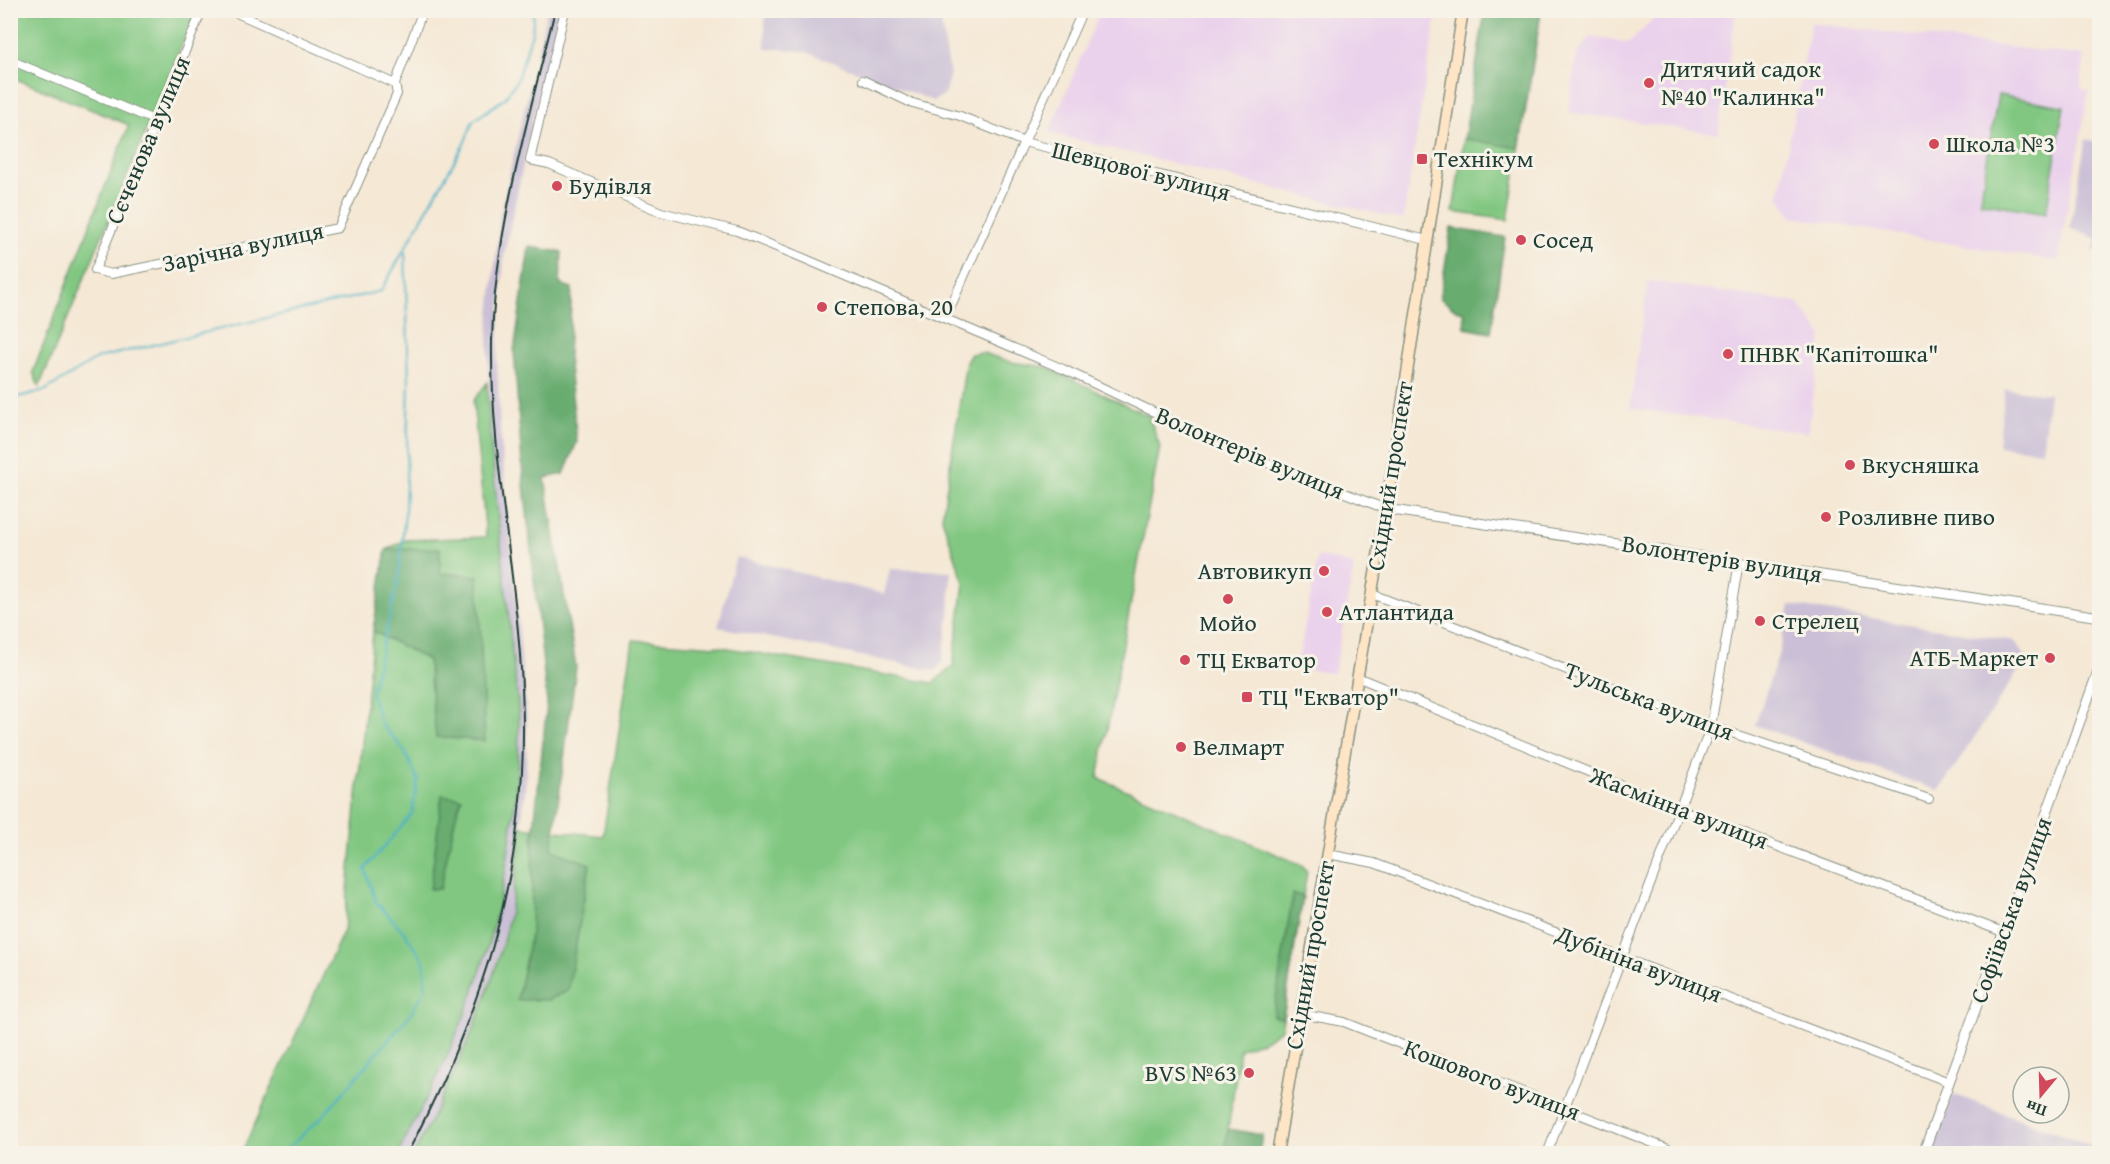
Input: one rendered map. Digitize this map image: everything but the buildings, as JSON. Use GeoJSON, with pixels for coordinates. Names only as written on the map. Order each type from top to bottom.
{"type":"FeatureCollection","features":[{"type":"Feature","properties":{"kind":"main road","name":"Східний проспект"},"geometry":{"type":"LineString","coordinates":[[1277,1154],[1386,509],[1463,10]]}},
{"type":"Feature","properties":{"kind":"street","name":"Сєченова вулиця"},"geometry":{"type":"LineString","coordinates":[[95,270],[202,10]]}},
{"type":"Feature","properties":{"kind":"street"},"geometry":{"type":"LineString","coordinates":[[230,10],[395,84]]}},
{"type":"Feature","properties":{"kind":"street","name":"Зарічна вулиця"},"geometry":{"type":"LineString","coordinates":[[95,270],[111,274],[338,228],[397,94],[395,84],[423,10]]}},
{"type":"Feature","properties":{"kind":"street","name":"Волонтерів вулиця"},"geometry":{"type":"LineString","coordinates":[[565,10],[530,160],[549,164],[662,212],[737,231],[946,317],[1234,450],[1386,509],[2100,617]]}},
{"type":"Feature","properties":{"kind":"street"},"geometry":{"type":"LineString","coordinates":[[946,317],[1083,10]]}},
{"type":"Feature","properties":{"kind":"street"},"geometry":{"type":"LineString","coordinates":[[10,60],[156,121]]}},
{"type":"Feature","properties":{"kind":"street","name":"Шевцової вулиця"},"geometry":{"type":"LineString","coordinates":[[863,80],[909,102],[955,114],[1024,142],[1427,240]]}},
{"type":"Feature","properties":{"kind":"street"},"geometry":{"type":"LineString","coordinates":[[1547,1154],[1711,726],[1739,562]]}},
{"type":"Feature","properties":{"kind":"street","name":"Тульська вулиця"},"geometry":{"type":"LineString","coordinates":[[1372,594],[1711,726],[1929,799]]}},
{"type":"Feature","properties":{"kind":"street","name":"Софіївська вулиця"},"geometry":{"type":"LineString","coordinates":[[1923,1154],[2100,666]]}},
{"type":"Feature","properties":{"kind":"street","name":"Жасмінна вулиця"},"geometry":{"type":"LineString","coordinates":[[1357,677],[1679,809],[2003,932]]}},
{"type":"Feature","properties":{"kind":"street","name":"Дубініна вулиця"},"geometry":{"type":"LineString","coordinates":[[1328,854],[1374,863],[1949,1082]]}},
{"type":"Feature","properties":{"kind":"street","name":"Кошового вулиця"},"geometry":{"type":"LineString","coordinates":[[1300,1014],[1344,1022],[1681,1154]]}},
{"type":"Feature","properties":{"kind":"shaded area","name":"Дитячий садок №40 \"Калинка\""},"geometry":{"type":"Polygon","coordinates":[[[1663,10],[1736,11],[1718,134],[1568,112],[1577,54],[1590,37],[1629,43],[1663,10]]]}},
{"type":"Feature","properties":{"kind":"shaded area"},"geometry":{"type":"Polygon","coordinates":[[[547,11],[559,11],[538,95],[504,255],[497,360],[500,428],[527,717],[526,780],[517,868],[509,918],[489,986],[453,1076],[414,1153],[398,1154],[466,1012],[480,972],[498,910],[513,813],[519,726],[506,586],[490,456],[488,333],[500,215],[547,11]]]}},
{"type":"Feature","properties":{"kind":"shaded area"},"geometry":{"type":"Polygon","coordinates":[[[765,11],[939,11],[950,74],[945,94],[933,101],[804,51],[765,48],[765,11]]]}},
{"type":"Feature","properties":{"kind":"shaded area"},"geometry":{"type":"Polygon","coordinates":[[[1100,11],[1437,11],[1403,220],[1049,133],[1100,11]]]}},
{"type":"Feature","properties":{"kind":"shaded area","name":"Школа №3"},"geometry":{"type":"Polygon","coordinates":[[[1811,23],[2084,56],[2081,89],[2089,91],[2058,261],[1793,217],[1779,197],[1811,23]]]}},
{"type":"Feature","properties":{"kind":"shaded area"},"geometry":{"type":"Polygon","coordinates":[[[2086,139],[2099,144],[2099,213],[2096,223],[2099,225],[2099,251],[2093,249],[2097,239],[2070,228],[2086,139]]]}},
{"type":"Feature","properties":{"kind":"shaded area","name":"ПНВК \"Капітошка\""},"geometry":{"type":"Polygon","coordinates":[[[1648,281],[1798,303],[1822,335],[1808,433],[1630,408],[1648,281]]]}},
{"type":"Feature","properties":{"kind":"shaded area"},"geometry":{"type":"Polygon","coordinates":[[[2005,389],[2049,394],[2042,451],[1998,446],[2005,389]]]}},
{"type":"Feature","properties":{"kind":"shaded area"},"geometry":{"type":"Polygon","coordinates":[[[1318,556],[1354,565],[1334,674],[1297,667],[1318,556]]]}},
{"type":"Feature","properties":{"kind":"shaded area"},"geometry":{"type":"Polygon","coordinates":[[[736,557],[884,594],[890,569],[951,571],[949,617],[942,663],[935,671],[718,627],[736,557]]]}},
{"type":"Feature","properties":{"kind":"shaded area"},"geometry":{"type":"Polygon","coordinates":[[[1790,605],[2014,641],[2026,659],[1939,791],[1755,725],[1779,653],[1790,605]]]}},
{"type":"Feature","properties":{"kind":"shaded area"},"geometry":{"type":"Polygon","coordinates":[[[1953,1094],[2011,1116],[2011,1125],[2035,1125],[2099,1149],[2099,1153],[1931,1153],[1953,1094]]]}},
{"type":"Feature","properties":{"kind":"green space"},"geometry":{"type":"Polygon","coordinates":[[[1528,10],[1541,13],[1508,220],[1453,212],[1464,139],[1528,10]]]}},
{"type":"Feature","properties":{"kind":"green space"},"geometry":{"type":"Polygon","coordinates":[[[10,11],[196,11],[39,387],[33,372],[129,125],[11,77],[10,11]]]}},
{"type":"Feature","properties":{"kind":"green space"},"geometry":{"type":"Polygon","coordinates":[[[1485,11],[1541,11],[1519,148],[1464,139],[1485,11]]]}},
{"type":"Feature","properties":{"kind":"green space"},"geometry":{"type":"Polygon","coordinates":[[[1998,95],[2064,106],[2046,213],[1980,202],[1998,95]]]}},
{"type":"Feature","properties":{"kind":"green space"},"geometry":{"type":"Polygon","coordinates":[[[1451,228],[1505,237],[1491,333],[1465,328],[1464,312],[1456,310],[1440,298],[1451,228]]]}},
{"type":"Feature","properties":{"kind":"green space"},"geometry":{"type":"Polygon","coordinates":[[[529,247],[562,252],[560,284],[572,288],[568,356],[577,442],[564,474],[545,478],[576,667],[552,850],[590,864],[568,991],[548,1000],[517,1000],[531,933],[533,837],[547,703],[522,466],[514,351],[529,247]]]}},
{"type":"Feature","properties":{"kind":"green space"},"geometry":{"type":"Polygon","coordinates":[[[983,353],[1011,362],[1046,367],[1149,416],[1160,447],[1098,778],[1302,865],[1307,872],[1281,1030],[1261,1042],[1240,1049],[1228,1129],[1262,1135],[1259,1153],[414,1154],[456,1068],[492,979],[511,906],[521,827],[603,836],[633,640],[716,646],[933,683],[953,666],[964,583],[942,518],[966,362],[971,354],[983,353]]]}},
{"type":"Feature","properties":{"kind":"green space"},"geometry":{"type":"Polygon","coordinates":[[[487,383],[494,480],[519,726],[515,798],[505,871],[498,907],[478,977],[451,1047],[398,1153],[241,1154],[344,930],[373,631],[386,550],[406,540],[486,537],[473,401],[487,383]]]}},
{"type":"Feature","properties":{"kind":"green space"},"geometry":{"type":"Polygon","coordinates":[[[440,548],[440,573],[478,576],[485,741],[436,737],[428,660],[373,631],[386,550],[440,548]]]}},
{"type":"Feature","properties":{"kind":"green space"},"geometry":{"type":"Polygon","coordinates":[[[442,795],[462,798],[456,815],[440,889],[430,889],[442,795]]]}},
{"type":"Feature","properties":{"kind":"green space"},"geometry":{"type":"Polygon","coordinates":[[[1293,894],[1303,896],[1283,1018],[1273,1016],[1293,894]]]}},
{"type":"Feature","properties":{"kind":"green space"},"geometry":{"type":"Polygon","coordinates":[[[1228,1129],[1262,1135],[1259,1153],[1225,1153],[1228,1129]]]}},
{"type":"Feature","properties":{"kind":"waterway"},"geometry":{"type":"LineString","coordinates":[[10,399],[46,390],[98,358],[381,291],[464,144],[473,121],[505,98],[517,80],[532,33],[534,10]]}},
{"type":"Feature","properties":{"kind":"waterway"},"geometry":{"type":"LineString","coordinates":[[281,1154],[321,1118],[409,1016],[426,989],[424,961],[405,933],[376,902],[365,869],[412,814],[418,780],[404,750],[381,724],[371,693],[398,582],[405,514],[409,383],[405,249]]}},
{"type":"Feature","properties":{"kind":"railway"},"geometry":{"type":"LineString","coordinates":[[407,1154],[433,1102],[476,998],[493,945],[516,836],[522,780],[521,673],[496,436],[492,340],[499,256],[506,215],[555,10]]}},
{"type":"Feature","properties":{"kind":"place","name":"Дитячий садок №40 \"Калинка\""},"geometry":{"type":"Point","coordinates":[1649,83]}},
{"type":"Feature","properties":{"kind":"place","name":"Школа №3"},"geometry":{"type":"Point","coordinates":[1934,144]}},
{"type":"Feature","properties":{"kind":"place","name":"Технікум"},"geometry":{"type":"Point","coordinates":[1422,159]}},
{"type":"Feature","properties":{"kind":"place","name":"Будівля"},"geometry":{"type":"Point","coordinates":[557,186]}},
{"type":"Feature","properties":{"kind":"place","name":"Сосед"},"geometry":{"type":"Point","coordinates":[1521,240]}},
{"type":"Feature","properties":{"kind":"place","name":"Степова, 20"},"geometry":{"type":"Point","coordinates":[822,307]}},
{"type":"Feature","properties":{"kind":"place","name":"ПНВК \"Капітошка\""},"geometry":{"type":"Point","coordinates":[1728,354]}},
{"type":"Feature","properties":{"kind":"place","name":"Вкусняшка"},"geometry":{"type":"Point","coordinates":[1850,465]}},
{"type":"Feature","properties":{"kind":"place","name":"Розливне пиво"},"geometry":{"type":"Point","coordinates":[1826,517]}},
{"type":"Feature","properties":{"kind":"place","name":"Автовикуп"},"geometry":{"type":"Point","coordinates":[1324,571]}},
{"type":"Feature","properties":{"kind":"place","name":"Мойо"},"geometry":{"type":"Point","coordinates":[1228,599]}},
{"type":"Feature","properties":{"kind":"place","name":"Атлантида"},"geometry":{"type":"Point","coordinates":[1327,612]}},
{"type":"Feature","properties":{"kind":"place","name":"Стрелец"},"geometry":{"type":"Point","coordinates":[1760,621]}},
{"type":"Feature","properties":{"kind":"place","name":"АТБ-Маркет"},"geometry":{"type":"Point","coordinates":[2050,658]}},
{"type":"Feature","properties":{"kind":"place","name":"ТЦ Екватор"},"geometry":{"type":"Point","coordinates":[1185,660]}},
{"type":"Feature","properties":{"kind":"place","name":"ТЦ \"Екватор\""},"geometry":{"type":"Point","coordinates":[1247,697]}},
{"type":"Feature","properties":{"kind":"place","name":"Велмарт"},"geometry":{"type":"Point","coordinates":[1181,747]}},
{"type":"Feature","properties":{"kind":"place","name":"BVS №63"},"geometry":{"type":"Point","coordinates":[1249,1073]}}]}
